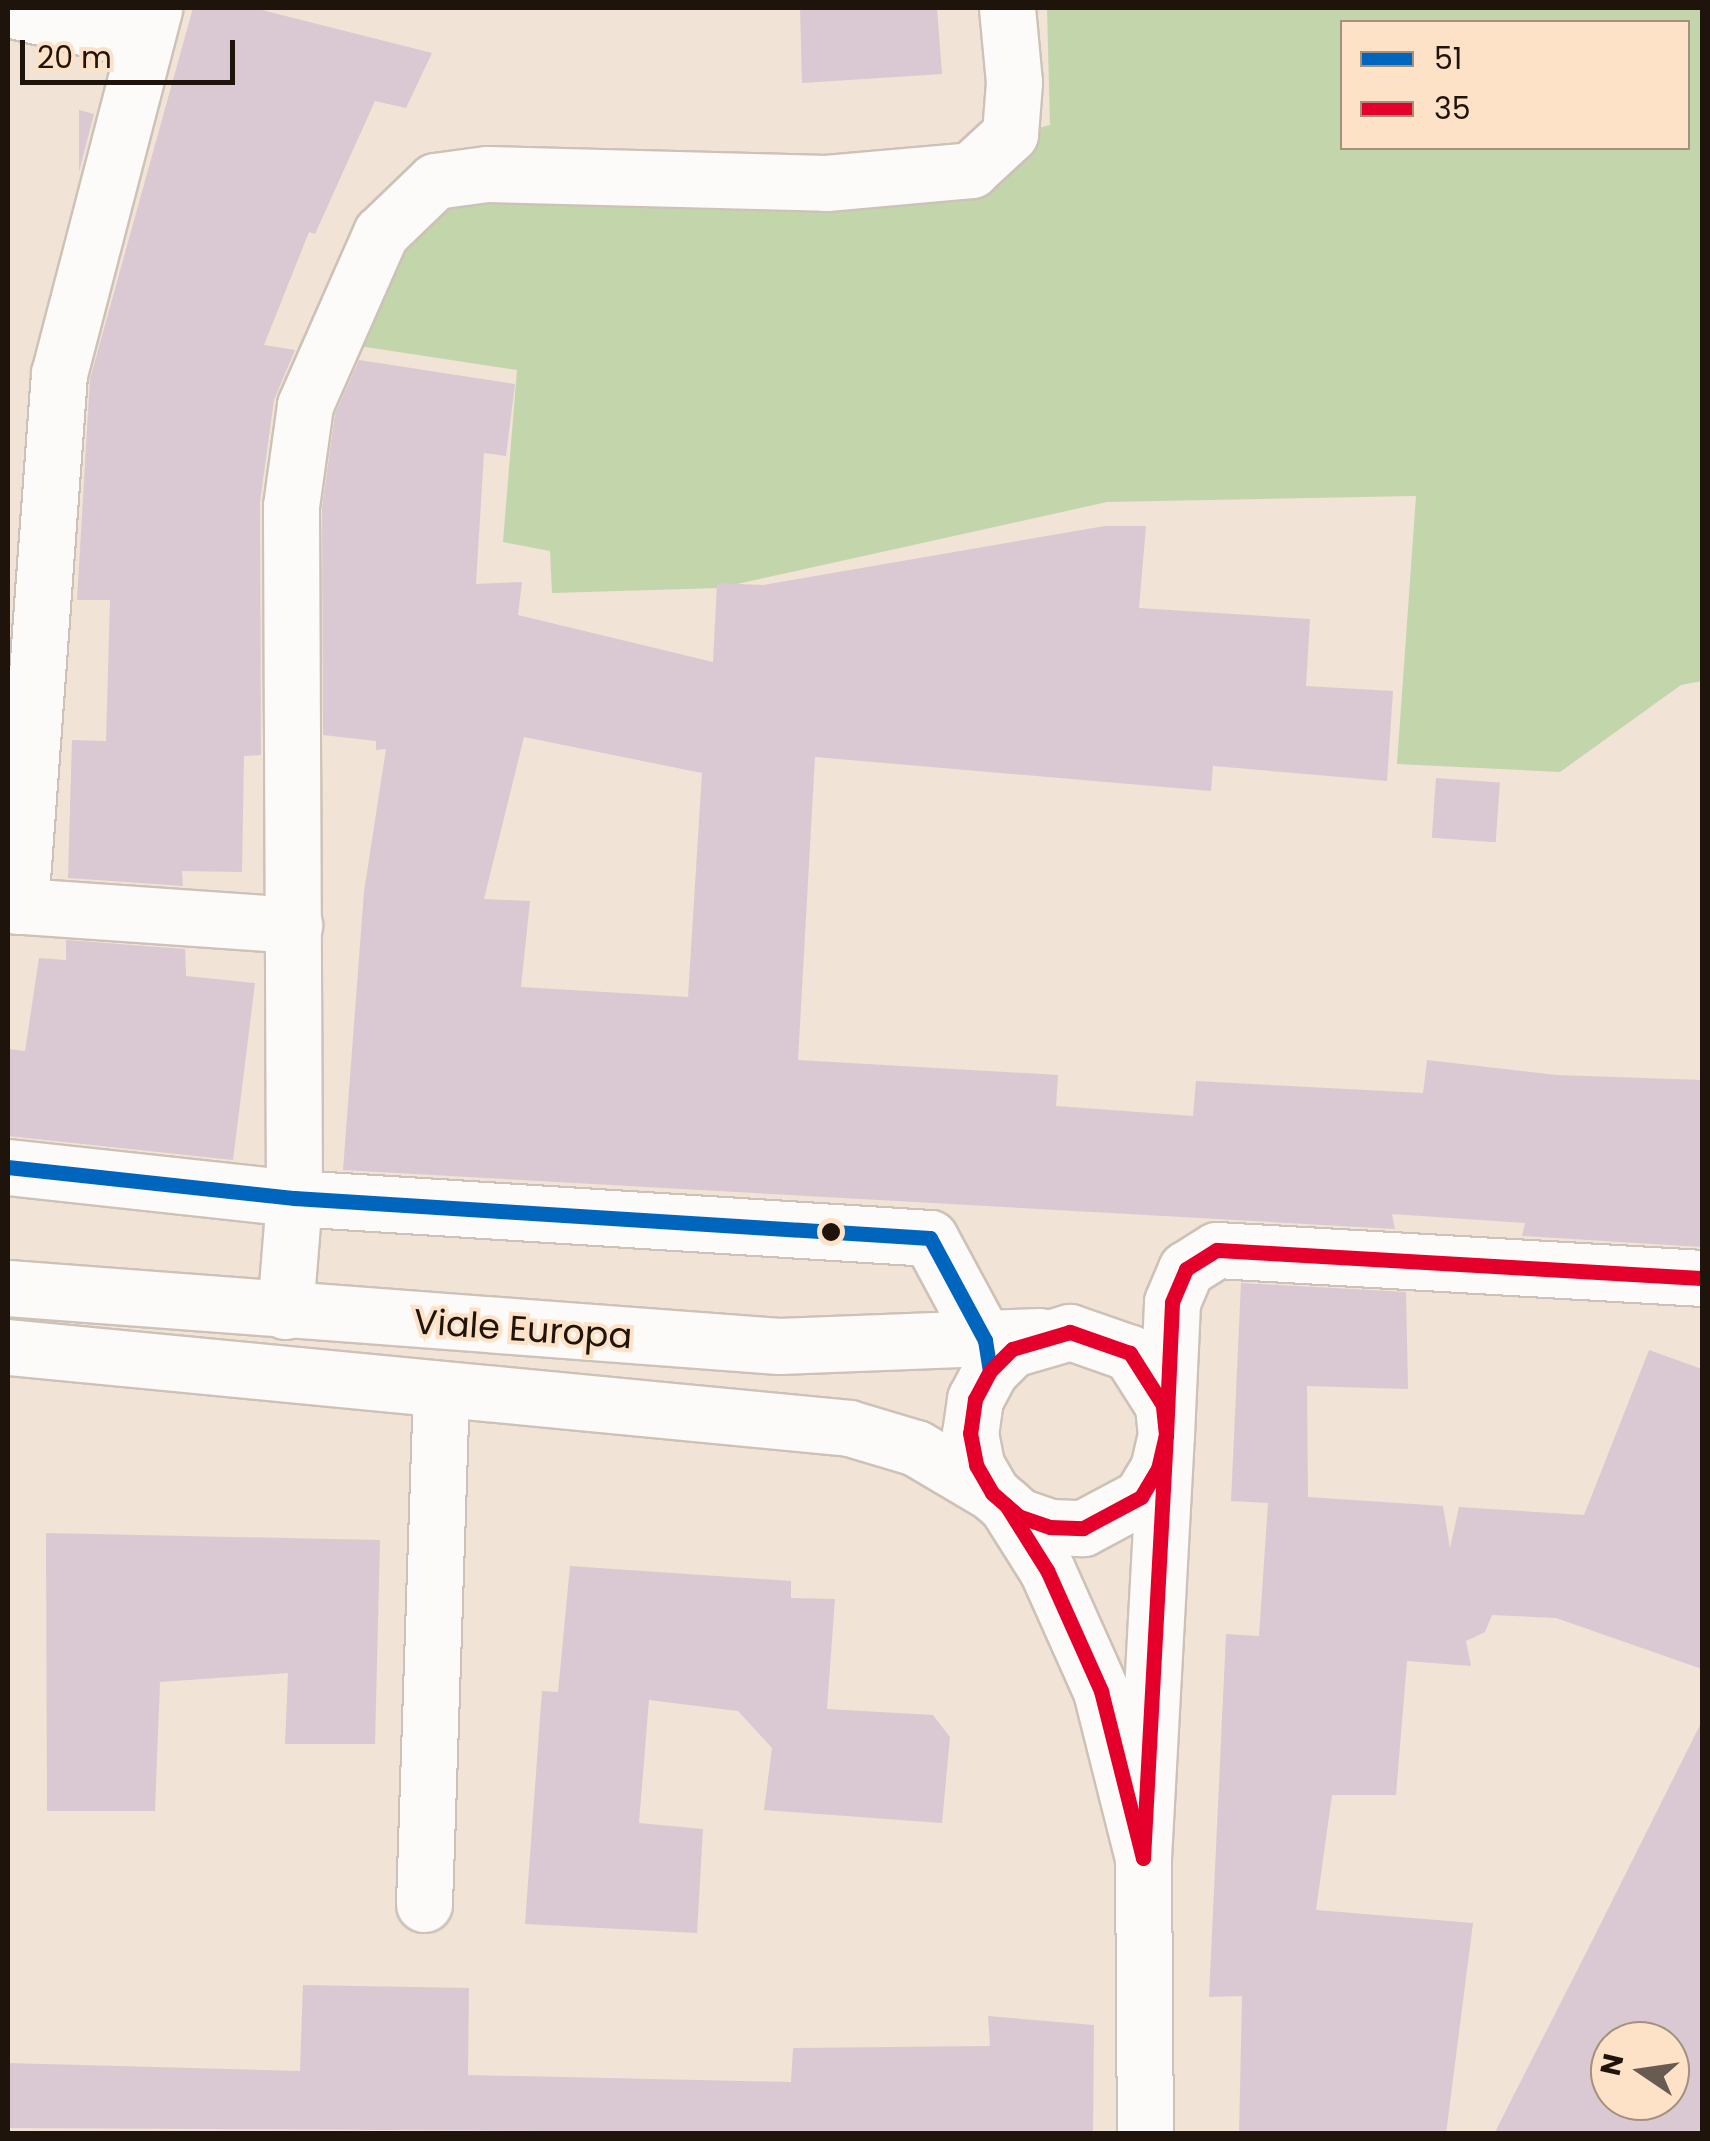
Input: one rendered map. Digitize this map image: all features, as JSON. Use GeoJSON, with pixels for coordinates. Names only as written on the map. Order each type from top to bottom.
{"type":"FeatureCollection","features":[{"type":"Feature","properties":{"kind":"street"},"geometry":{"type":"LineString","coordinates":[[285,1311],[294,1198],[291,506],[305,405],[382,233],[435,181],[487,174],[826,183],[970,170],[1010,134],[1014,82],[1006,8]]}},
{"type":"Feature","properties":{"kind":"street"},"geometry":{"type":"LineString","coordinates":[[8,10],[149,25],[60,374],[14,906],[294,925]]}},
{"type":"Feature","properties":{"kind":"street"},"geometry":{"type":"LineString","coordinates":[[8,1167],[294,1198],[930,1238],[987,1356],[970,1433],[976,1465],[1047,1570],[1095,1676],[1143,1858]]}},
{"type":"Feature","properties":{"kind":"street"},"geometry":{"type":"LineString","coordinates":[[1145,2134],[1143,1858],[1172,1302],[1186,1269],[1217,1250],[1702,1278]]}},
{"type":"Feature","properties":{"kind":"street","name":"Viale Europa"},"geometry":{"type":"LineString","coordinates":[[8,1288],[779,1346],[987,1356]]}},
{"type":"Feature","properties":{"kind":"street"},"geometry":{"type":"LineString","coordinates":[[987,1356],[1040,1336],[1070,1332],[1130,1353],[1163,1404],[1166,1435],[1158,1468],[1141,1496],[1114,1517],[1083,1528],[1050,1527],[999,1499]]}},
{"type":"Feature","properties":{"kind":"street","name":"Viale Europa"},"geometry":{"type":"LineString","coordinates":[[8,1347],[849,1428],[916,1448],[999,1499]]}},
{"type":"Feature","properties":{"kind":"street"},"geometry":{"type":"LineString","coordinates":[[424,1904],[440,1390]]}},
{"type":"Feature","properties":{"kind":"green space"},"geometry":{"type":"Polygon","coordinates":[[[1047,8],[1702,8],[1702,681],[1681,685],[1560,772],[1397,764],[1416,496],[1107,502],[719,588],[552,593],[550,551],[503,542],[517,370],[333,342],[435,181],[826,183],[1050,125],[1047,8]]]}},
{"type":"Feature","properties":{"kind":"building"},"geometry":{"type":"Polygon","coordinates":[[[193,8],[254,8],[432,53],[406,108],[375,101],[315,234],[309,232],[264,345],[295,350],[274,400],[260,502],[261,755],[244,756],[242,872],[182,871],[183,886],[68,878],[72,740],[106,741],[110,600],[77,600],[90,379],[193,8]]]}},
{"type":"Feature","properties":{"kind":"building"},"geometry":{"type":"Polygon","coordinates":[[[800,8],[937,8],[942,74],[802,83],[800,8]]]}},
{"type":"Feature","properties":{"kind":"building"},"geometry":{"type":"Polygon","coordinates":[[[79,110],[94,114],[79,172],[79,110]]]}},
{"type":"Feature","properties":{"kind":"building"},"geometry":{"type":"Polygon","coordinates":[[[359,360],[515,384],[506,456],[484,453],[476,584],[522,582],[518,615],[713,662],[717,583],[763,585],[1105,526],[1146,526],[1139,608],[1310,619],[1306,686],[1393,691],[1387,781],[1213,766],[1211,791],[815,757],[798,1060],[1058,1075],[1056,1106],[1193,1116],[1196,1081],[1423,1093],[1427,1060],[1557,1075],[1702,1080],[1702,1247],[1522,1236],[1525,1223],[1392,1214],[1395,1229],[343,1170],[364,892],[386,749],[376,750],[376,741],[323,735],[322,508],[335,414],[359,360]],[[524,737],[484,899],[530,901],[521,987],[688,997],[702,773],[524,737]]]}},
{"type":"Feature","properties":{"kind":"building"},"geometry":{"type":"Polygon","coordinates":[[[1436,778],[1500,782],[1496,842],[1432,838],[1436,778]]]}},
{"type":"Feature","properties":{"kind":"building"},"geometry":{"type":"Polygon","coordinates":[[[66,940],[185,949],[186,976],[255,983],[233,1160],[8,1136],[8,1049],[25,1051],[39,958],[66,960],[66,940]]]}},
{"type":"Feature","properties":{"kind":"building"},"geometry":{"type":"Polygon","coordinates":[[[1241,1283],[1406,1292],[1408,1389],[1307,1386],[1308,1497],[1443,1506],[1450,1548],[1459,1507],[1584,1515],[1649,1350],[1702,1369],[1702,1669],[1556,1618],[1492,1615],[1485,1632],[1466,1641],[1471,1666],[1407,1661],[1396,1795],[1332,1795],[1316,1910],[1473,1923],[1446,2134],[1239,2134],[1242,1996],[1209,1997],[1226,1634],[1259,1636],[1268,1503],[1231,1501],[1241,1283]]]}},
{"type":"Feature","properties":{"kind":"building"},"geometry":{"type":"Polygon","coordinates":[[[46,1533],[380,1540],[375,1744],[285,1744],[288,1673],[160,1682],[155,1811],[47,1811],[46,1533]]]}},
{"type":"Feature","properties":{"kind":"building"},"geometry":{"type":"Polygon","coordinates":[[[570,1566],[791,1581],[791,1598],[835,1599],[827,1709],[933,1715],[950,1737],[942,1823],[764,1810],[772,1748],[738,1711],[649,1700],[639,1823],[703,1829],[697,1933],[525,1924],[542,1691],[558,1692],[570,1566]]]}},
{"type":"Feature","properties":{"kind":"building"},"geometry":{"type":"Polygon","coordinates":[[[1702,1721],[1702,2134],[1494,2134],[1702,1721]]]}},
{"type":"Feature","properties":{"kind":"building"},"geometry":{"type":"Polygon","coordinates":[[[303,1985],[469,1988],[468,2075],[791,2082],[793,2048],[990,2046],[988,2016],[1094,2025],[1093,2134],[8,2128],[8,2063],[300,2071],[303,1985]]]}},
{"type":"Feature","properties":{"kind":"transit line","name":"51"},"geometry":{"type":"LineString","coordinates":[[8,1167],[294,1198],[930,1238],[985,1340],[990,1371]]}},
{"type":"Feature","properties":{"kind":"transit line","name":"35"},"geometry":{"type":"LineString","coordinates":[[1006,1505],[1047,1570],[1101,1691],[1143,1858],[1166,1435],[1163,1405],[1130,1353],[1070,1332],[1012,1349],[990,1371],[975,1399],[970,1433],[976,1465],[992,1493],[1018,1516],[1050,1527],[1083,1528],[1141,1497],[1158,1469],[1166,1435],[1172,1302],[1186,1269],[1217,1250],[1702,1278]]}}]}
